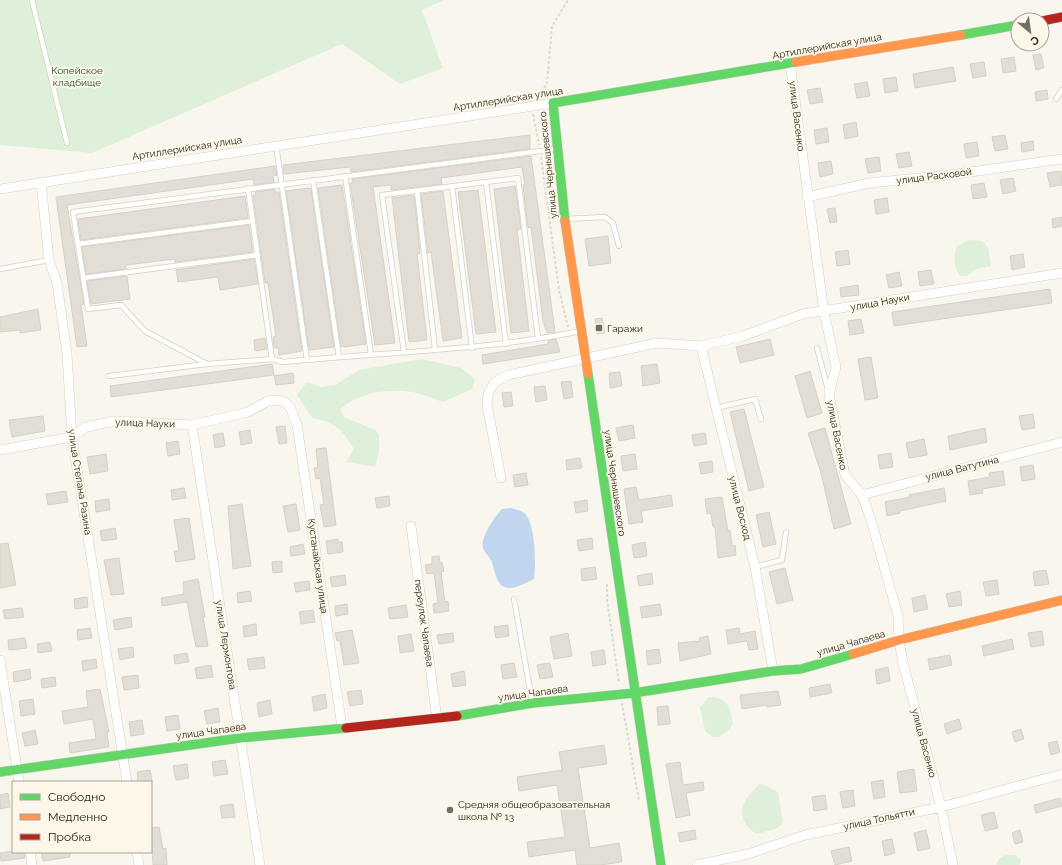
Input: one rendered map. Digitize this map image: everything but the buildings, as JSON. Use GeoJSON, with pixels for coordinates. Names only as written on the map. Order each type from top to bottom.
{"type":"FeatureCollection","features":[{"type":"Feature","properties":{"kind":"street"},"geometry":{"type":"LineString","coordinates":[[1050,19],[1062,17]]}},
{"type":"Feature","properties":{"kind":"street","name":"Артиллерийская улица"},"geometry":{"type":"LineString","coordinates":[[0,189],[553,103],[1010,26]]}},
{"type":"Feature","properties":{"kind":"street","name":"улица Васенко"},"geometry":{"type":"LineString","coordinates":[[790,63],[807,197],[824,312],[836,367],[829,394],[845,475],[862,495],[871,520],[898,616],[899,640],[903,663],[941,807],[954,865]]}},
{"type":"Feature","properties":{"kind":"street","name":"улица Чернышевского"},"geometry":{"type":"LineString","coordinates":[[553,103],[565,219],[634,693],[661,865]]}},
{"type":"Feature","properties":{"kind":"street","name":"улица Расковой"},"geometry":{"type":"LineString","coordinates":[[807,197],[869,183],[949,175],[1062,159]]}},
{"type":"Feature","properties":{"kind":"street","name":"улица Степана Разина"},"geometry":{"type":"LineString","coordinates":[[41,182],[49,260],[57,283],[67,354],[72,437],[127,781]]}},
{"type":"Feature","properties":{"kind":"street","name":"улица Науки"},"geometry":{"type":"LineString","coordinates":[[501,478],[487,404],[487,393],[492,384],[508,375],[657,343],[701,346],[742,336],[803,314],[824,312],[1062,272]]}},
{"type":"Feature","properties":{"kind":"street","name":"улица Восход"},"geometry":{"type":"LineString","coordinates":[[701,346],[755,567],[774,671]]}},
{"type":"Feature","properties":{"kind":"street","name":"улица Науки"},"geometry":{"type":"LineString","coordinates":[[0,450],[72,437],[86,427],[114,421],[192,425],[248,412],[268,401],[282,401],[290,406]]}},
{"type":"Feature","properties":{"kind":"street","name":"Кустанайская улица"},"geometry":{"type":"LineString","coordinates":[[290,406],[297,426],[342,727]]}},
{"type":"Feature","properties":{"kind":"street","name":"улица Лермонтова"},"geometry":{"type":"LineString","coordinates":[[192,425],[260,865]]}},
{"type":"Feature","properties":{"kind":"street","name":"улица Ватутина"},"geometry":{"type":"LineString","coordinates":[[862,495],[1062,442]]}},
{"type":"Feature","properties":{"kind":"street","name":"переулок Чапаева"},"geometry":{"type":"LineString","coordinates":[[410,526],[437,719]]}},
{"type":"Feature","properties":{"kind":"street","name":"улица Чапаева"},"geometry":{"type":"LineString","coordinates":[[0,772],[240,738],[437,719],[533,703],[620,692],[634,693],[774,671],[800,669],[899,640],[1062,600]]}},
{"type":"Feature","properties":{"kind":"street"},"geometry":{"type":"LineString","coordinates":[[0,660],[19,781]]}},
{"type":"Feature","properties":{"kind":"street","name":"улица Тольятти"},"geometry":{"type":"LineString","coordinates":[[697,865],[748,854],[805,835],[941,807],[1062,774]]}},
{"type":"Feature","properties":{"kind":"street"},"geometry":{"type":"LineString","coordinates":[[30,853],[32,865]]}},
{"type":"Feature","properties":{"kind":"street"},"geometry":{"type":"LineString","coordinates":[[137,853],[139,865]]}},
{"type":"Feature","properties":{"kind":"lane"},"geometry":{"type":"LineString","coordinates":[[32,0],[67,143]]}},
{"type":"Feature","properties":{"kind":"lane"},"geometry":{"type":"LineString","coordinates":[[1056,99],[1062,90]]}},
{"type":"Feature","properties":{"kind":"lane"},"geometry":{"type":"LineString","coordinates":[[276,145],[307,360]]}},
{"type":"Feature","properties":{"kind":"lane"},"geometry":{"type":"LineString","coordinates":[[207,364],[145,332],[121,305],[88,309],[73,212],[248,188],[557,149]]}},
{"type":"Feature","properties":{"kind":"lane"},"geometry":{"type":"LineString","coordinates":[[345,176],[371,354]]}},
{"type":"Feature","properties":{"kind":"lane"},"geometry":{"type":"LineString","coordinates":[[404,352],[382,195],[518,178],[538,338]]}},
{"type":"Feature","properties":{"kind":"lane"},"geometry":{"type":"LineString","coordinates":[[313,180],[339,356]]}},
{"type":"Feature","properties":{"kind":"lane"},"geometry":{"type":"LineString","coordinates":[[486,182],[506,344]]}},
{"type":"Feature","properties":{"kind":"lane"},"geometry":{"type":"LineString","coordinates":[[452,186],[472,348]]}},
{"type":"Feature","properties":{"kind":"lane"},"geometry":{"type":"LineString","coordinates":[[248,188],[272,360]]}},
{"type":"Feature","properties":{"kind":"lane"},"geometry":{"type":"LineString","coordinates":[[417,191],[435,349]]}},
{"type":"Feature","properties":{"kind":"lane"},"geometry":{"type":"LineString","coordinates":[[565,219],[605,217],[613,223],[618,246]]}},
{"type":"Feature","properties":{"kind":"lane"},"geometry":{"type":"LineString","coordinates":[[78,244],[253,221]]}},
{"type":"Feature","properties":{"kind":"lane"},"geometry":{"type":"LineString","coordinates":[[83,278],[258,255]]}},
{"type":"Feature","properties":{"kind":"lane"},"geometry":{"type":"LineString","coordinates":[[0,269],[49,260]]}},
{"type":"Feature","properties":{"kind":"lane"},"geometry":{"type":"LineString","coordinates":[[109,376],[207,364],[272,360],[283,362],[339,356],[435,349],[472,348],[506,344],[582,331]]}},
{"type":"Feature","properties":{"kind":"lane"},"geometry":{"type":"LineString","coordinates":[[816,348],[829,394]]}},
{"type":"Feature","properties":{"kind":"lane"},"geometry":{"type":"LineString","coordinates":[[716,408],[755,399],[761,419]]}},
{"type":"Feature","properties":{"kind":"lane"},"geometry":{"type":"LineString","coordinates":[[755,567],[782,560],[786,532]]}},
{"type":"Feature","properties":{"kind":"lane"},"geometry":{"type":"LineString","coordinates":[[514,599],[533,703]]}},
{"type":"Feature","properties":{"kind":"path"},"geometry":{"type":"LineString","coordinates":[[568,0],[552,26],[548,84],[531,106],[540,151],[559,290],[570,333]]}},
{"type":"Feature","properties":{"kind":"path"},"geometry":{"type":"LineString","coordinates":[[607,579],[607,600],[620,692],[640,802]]}},
{"type":"Feature","properties":{"kind":"green space","name":"Копейское кладбище"},"geometry":{"type":"Polygon","coordinates":[[[0,0],[444,0],[422,10],[443,68],[400,84],[342,44],[92,153],[0,145],[0,0]]]}},
{"type":"Feature","properties":{"kind":"green space"},"geometry":{"type":"Polygon","coordinates":[[[969,240],[982,241],[988,247],[991,266],[976,269],[967,276],[960,276],[955,265],[954,258],[957,246],[969,240]]]}},
{"type":"Feature","properties":{"kind":"green space"},"geometry":{"type":"Polygon","coordinates":[[[422,359],[461,368],[475,379],[472,389],[443,402],[415,393],[383,391],[356,399],[340,409],[344,417],[375,430],[379,435],[379,451],[375,467],[346,462],[354,449],[346,436],[332,424],[312,418],[297,395],[307,382],[321,387],[335,385],[359,370],[422,359]]]}},
{"type":"Feature","properties":{"kind":"green space"},"geometry":{"type":"Polygon","coordinates":[[[709,697],[715,697],[724,701],[731,712],[733,723],[730,729],[720,737],[712,737],[705,731],[700,707],[709,697]]]}},
{"type":"Feature","properties":{"kind":"green space"},"geometry":{"type":"Polygon","coordinates":[[[760,783],[778,792],[783,822],[778,828],[757,834],[745,823],[742,810],[750,794],[760,783]]]}},
{"type":"Feature","properties":{"kind":"green space"},"geometry":{"type":"Polygon","coordinates":[[[1006,855],[1015,855],[1021,859],[1021,862],[1019,865],[996,865],[999,859],[1006,855]]]}},
{"type":"Feature","properties":{"kind":"water"},"geometry":{"type":"Polygon","coordinates":[[[511,508],[523,512],[530,524],[533,534],[535,564],[534,579],[513,588],[505,587],[499,582],[483,544],[486,532],[496,516],[502,509],[511,508]]]}},
{"type":"Feature","properties":{"kind":"traffic: fast"},"geometry":{"type":"LineString","coordinates":[[961,35],[1010,26]]}},
{"type":"Feature","properties":{"kind":"traffic: fast"},"geometry":{"type":"LineString","coordinates":[[565,221],[553,103],[796,62]]}},
{"type":"Feature","properties":{"kind":"traffic: fast"},"geometry":{"type":"LineString","coordinates":[[588,374],[661,865]]}},
{"type":"Feature","properties":{"kind":"traffic: fast"},"geometry":{"type":"LineString","coordinates":[[457,716],[533,703],[634,693],[773,671],[801,669],[853,654]]}},
{"type":"Feature","properties":{"kind":"traffic: fast"},"geometry":{"type":"LineString","coordinates":[[0,772],[240,738],[346,728]]}},
{"type":"Feature","properties":{"kind":"traffic: slow"},"geometry":{"type":"LineString","coordinates":[[796,62],[961,35]]}},
{"type":"Feature","properties":{"kind":"traffic: slow"},"geometry":{"type":"LineString","coordinates":[[565,221],[588,374]]}},
{"type":"Feature","properties":{"kind":"traffic: slow"},"geometry":{"type":"LineString","coordinates":[[853,654],[899,640],[1062,600]]}},
{"type":"Feature","properties":{"kind":"traffic: jam"},"geometry":{"type":"LineString","coordinates":[[1050,19],[1062,17]]}},
{"type":"Feature","properties":{"kind":"traffic: jam"},"geometry":{"type":"LineString","coordinates":[[346,728],[457,716]]}},
{"type":"Feature","properties":{"kind":"place","name":"Гаражи"},"geometry":{"type":"Point","coordinates":[599,328]}},
{"type":"Feature","properties":{"kind":"place","name":"Средняя общеобразовательная школа № 13"},"geometry":{"type":"Point","coordinates":[450,810]}}]}
